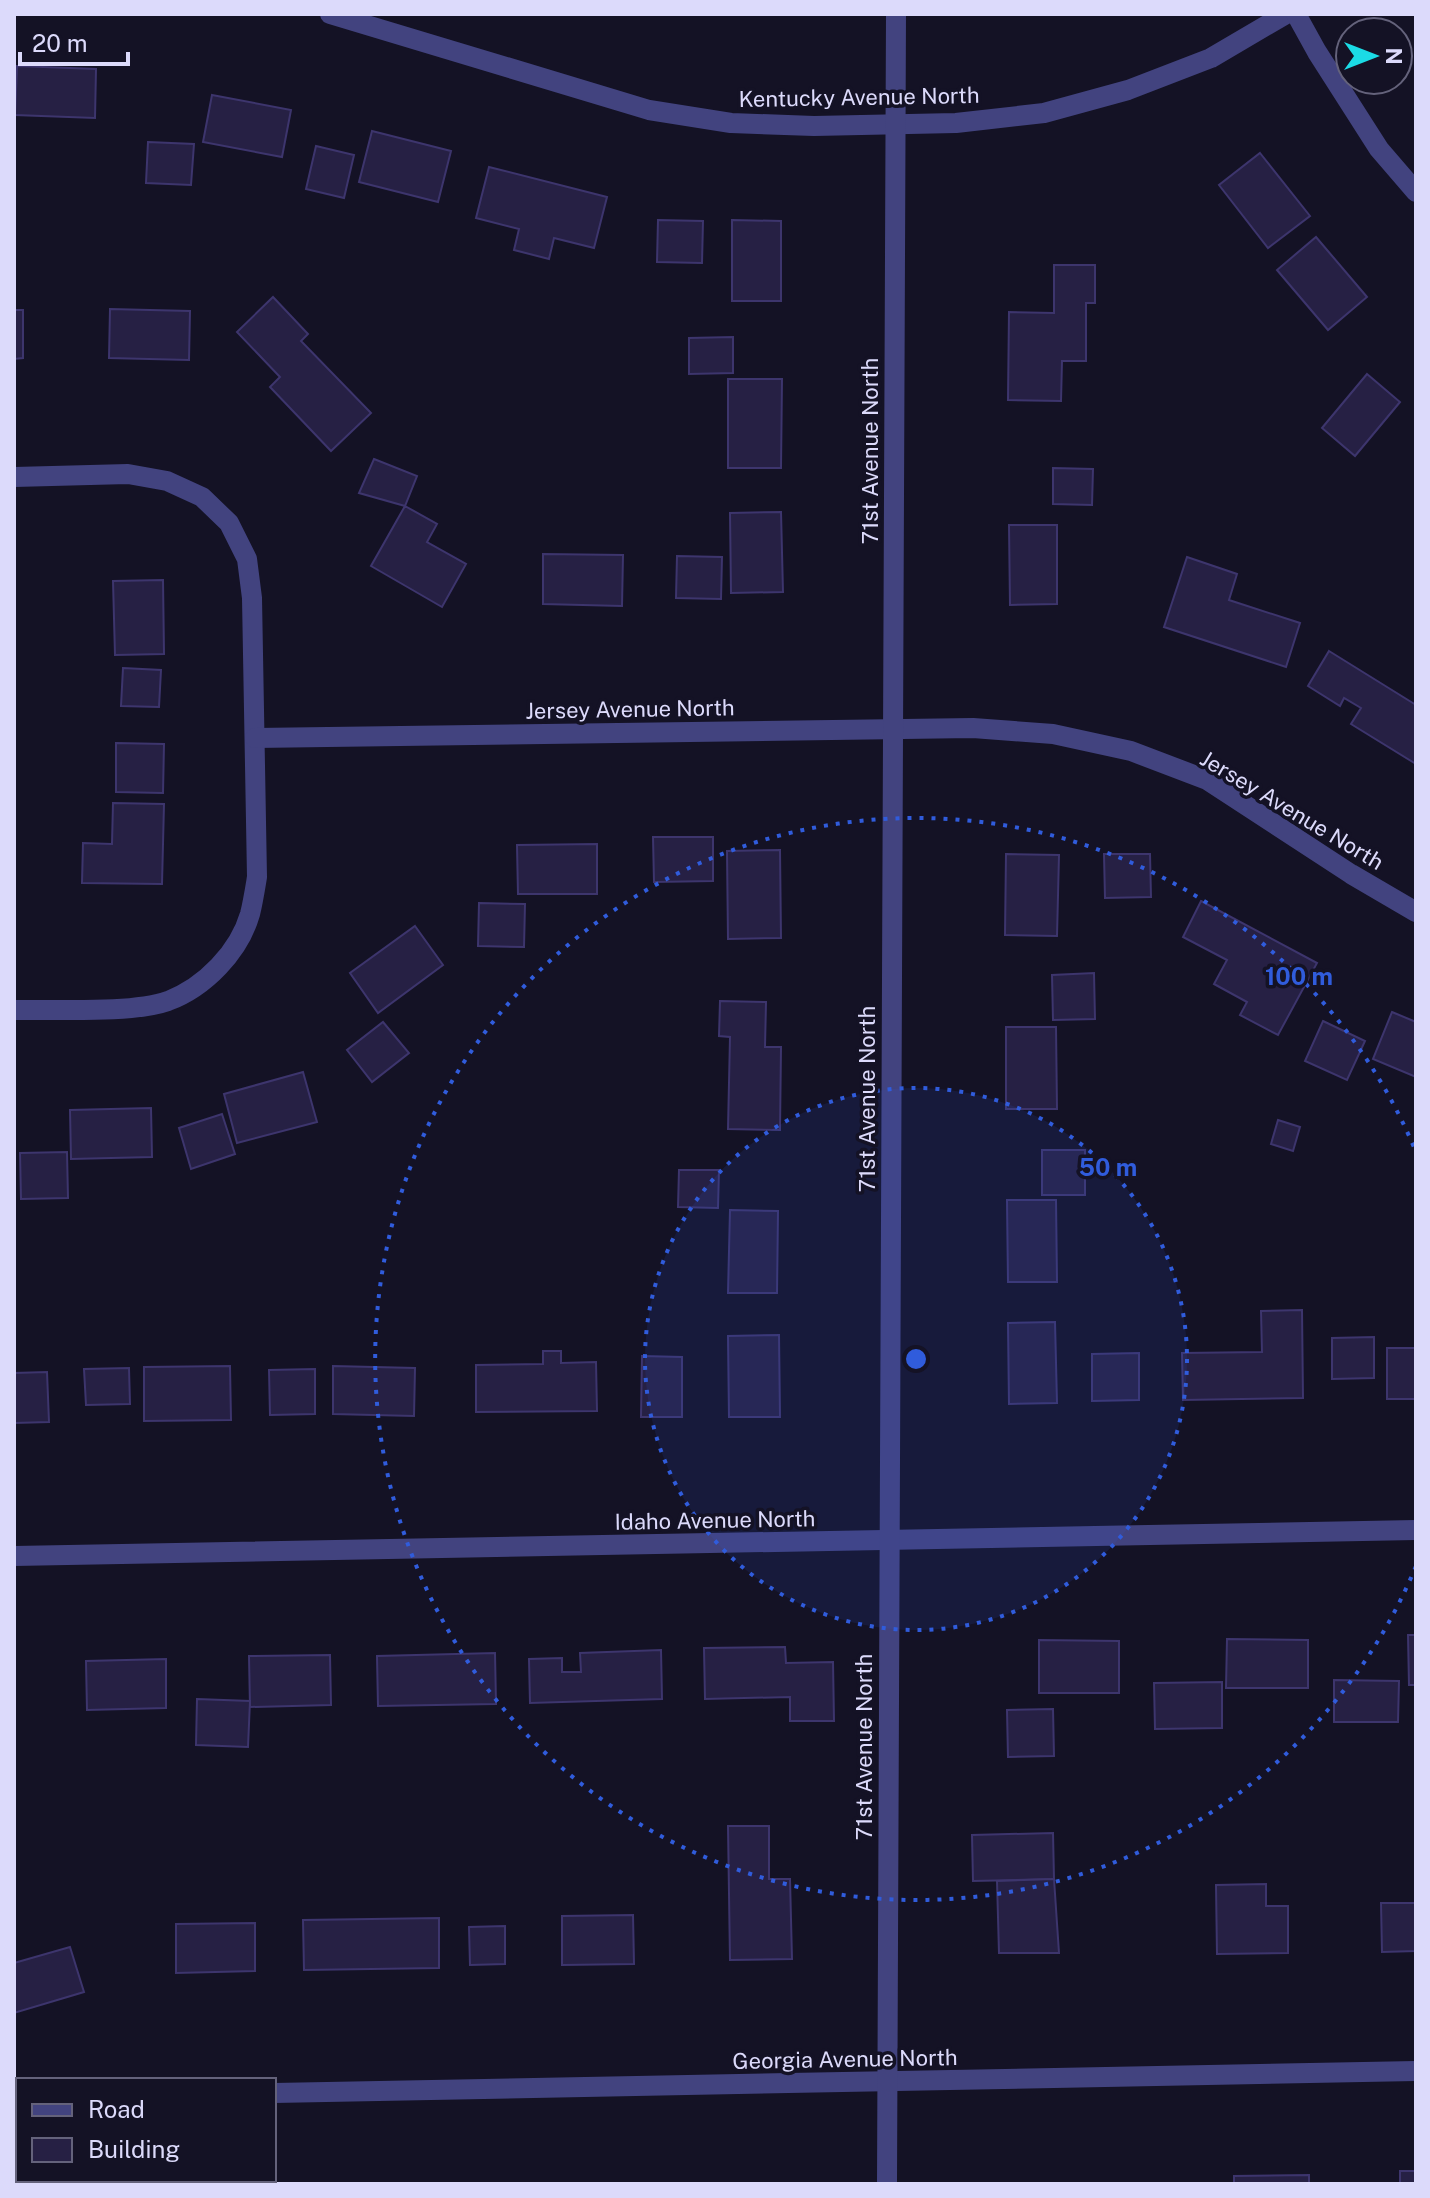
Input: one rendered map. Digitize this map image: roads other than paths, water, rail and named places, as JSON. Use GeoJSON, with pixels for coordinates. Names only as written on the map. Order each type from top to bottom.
{"type":"FeatureCollection","features":[{"type":"Feature","properties":{"kind":"street","name":"Kentucky Avenue North"},"geometry":{"type":"LineString","coordinates":[[330,14],[649,110],[731,123],[814,126],[956,123],[1044,113],[1114,94],[1211,58],[1286,14]]}},
{"type":"Feature","properties":{"kind":"street","name":"71st Avenue North"},"geometry":{"type":"LineString","coordinates":[[887,2184],[896,14]]}},
{"type":"Feature","properties":{"kind":"street"},"geometry":{"type":"LineString","coordinates":[[1296,14],[1379,149],[1416,192]]}},
{"type":"Feature","properties":{"kind":"street"},"geometry":{"type":"LineString","coordinates":[[14,477],[128,474],[167,481],[202,497],[229,523],[247,559],[252,598],[257,877],[250,916],[232,952],[204,981],[167,1001],[128,1007],[14,1010]]}},
{"type":"Feature","properties":{"kind":"street","name":"Jersey Avenue North"},"geometry":{"type":"LineString","coordinates":[[255,738],[973,728],[1039,733],[1131,751],[1207,780],[1351,874],[1416,912]]}},
{"type":"Feature","properties":{"kind":"street","name":"Idaho Avenue North"},"geometry":{"type":"LineString","coordinates":[[14,1556],[1416,1530]]}},
{"type":"Feature","properties":{"kind":"street","name":"Georgia Avenue North"},"geometry":{"type":"LineString","coordinates":[[276,2093],[1416,2071]]}}]}
